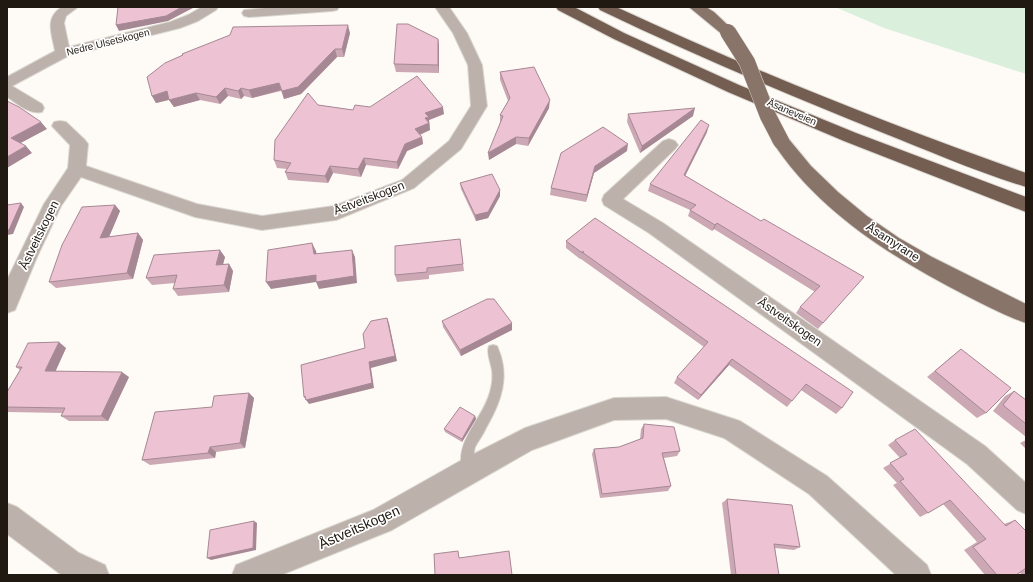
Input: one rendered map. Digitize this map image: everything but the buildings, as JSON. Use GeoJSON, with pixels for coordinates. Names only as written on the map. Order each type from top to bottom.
{"type":"FeatureCollection","features":[{"type":"Feature","properties":{"kind":"highway","name":"Åsaneveien"},"geometry":{"type":"LineString","coordinates":[[563,7],[657,53],[739,90],[905,158],[1026,204]]}},
{"type":"Feature","properties":{"kind":"highway","name":"Åsaneveien"},"geometry":{"type":"LineString","coordinates":[[605,7],[686,44],[820,101],[1026,180]]}},
{"type":"Feature","properties":{"kind":"main road","name":"Åsamyrane"},"geometry":{"type":"LineString","coordinates":[[696,7],[709,15],[728,32],[747,59],[769,118],[781,141],[794,159],[815,183],[837,202],[887,240],[925,264],[1026,314]]}},
{"type":"Feature","properties":{"kind":"street"},"geometry":{"type":"LineString","coordinates":[[63,53],[56,23],[60,14],[71,7]]}},
{"type":"Feature","properties":{"kind":"street","name":"Nedre Ulsetskogen"},"geometry":{"type":"LineString","coordinates":[[7,83],[63,53],[175,25],[193,18],[212,7]]}},
{"type":"Feature","properties":{"kind":"street"},"geometry":{"type":"LineString","coordinates":[[249,13],[332,7]]}},
{"type":"Feature","properties":{"kind":"street","name":"Åstveitskogen"},"geometry":{"type":"LineString","coordinates":[[7,304],[26,257],[53,204],[77,170],[195,210],[262,223],[336,213],[408,184],[455,144],[480,106],[475,65],[460,32],[442,7]]}},
{"type":"Feature","properties":{"kind":"street"},"geometry":{"type":"LineString","coordinates":[[7,90],[36,108]]}},
{"type":"Feature","properties":{"kind":"street"},"geometry":{"type":"LineString","coordinates":[[60,126],[79,144],[77,170]]}},
{"type":"Feature","properties":{"kind":"street","name":"Åstveitskogen"},"geometry":{"type":"LineString","coordinates":[[669,145],[611,200],[662,232],[976,455],[1026,502]]}},
{"type":"Feature","properties":{"kind":"street","name":"Åstveitskogen"},"geometry":{"type":"LineString","coordinates":[[246,575],[382,520],[525,440],[614,409],[666,408],[731,429],[818,486],[917,575]]}},
{"type":"Feature","properties":{"kind":"street"},"geometry":{"type":"LineString","coordinates":[[7,517],[69,563],[95,575]]}},
{"type":"Feature","properties":{"kind":"lane"},"geometry":{"type":"LineString","coordinates":[[469,470],[467,453],[469,446],[487,415],[498,389],[499,369],[493,350]]}},
{"type":"Feature","properties":{"kind":"green space"},"geometry":{"type":"Polygon","coordinates":[[[835,7],[1026,7],[1026,74],[884,28],[835,7]]]}}]}
